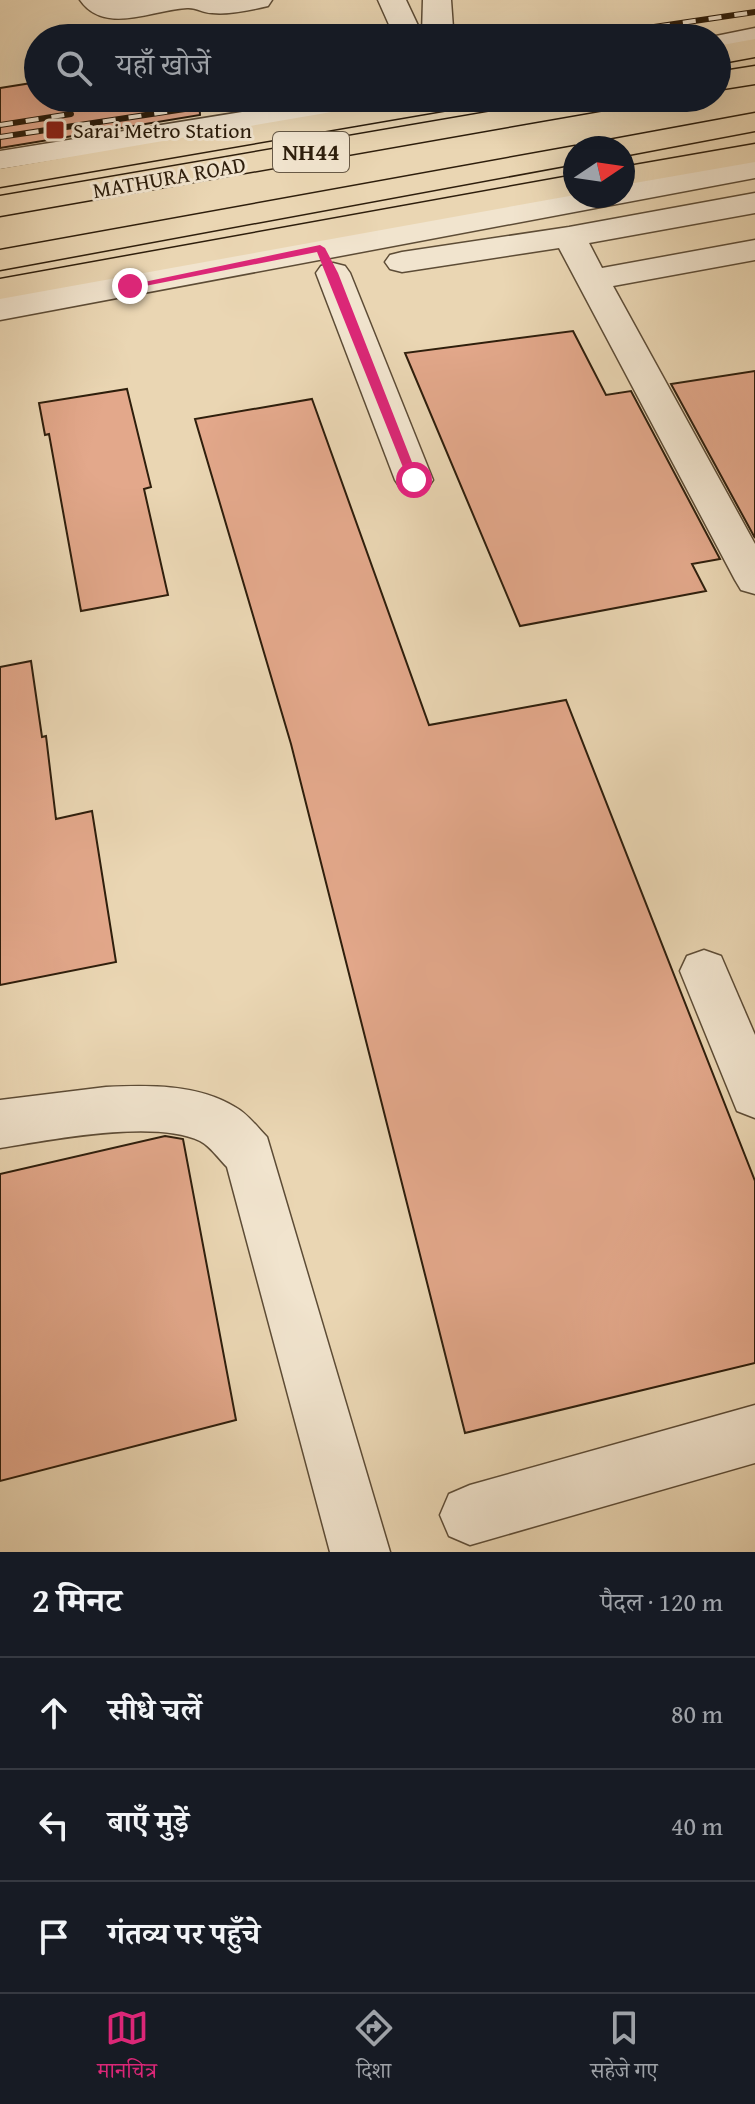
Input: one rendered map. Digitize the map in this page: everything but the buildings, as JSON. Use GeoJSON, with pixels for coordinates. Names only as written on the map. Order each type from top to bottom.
{"type":"FeatureCollection","features":[{"type":"Feature","properties":{"kind":"main road"},"geometry":{"type":"LineString","coordinates":[[731,52],[755,48]]}},
{"type":"Feature","properties":{"kind":"main road"},"geometry":{"type":"LineString","coordinates":[[731,79],[755,75]]}},
{"type":"Feature","properties":{"kind":"main road","name":"MATHURA ROAD"},"geometry":{"type":"LineString","coordinates":[[0,178],[376,112]]}},
{"type":"Feature","properties":{"kind":"main road","name":"MATHURA ROAD"},"geometry":{"type":"LineString","coordinates":[[0,206],[540,112]]}},
{"type":"Feature","properties":{"kind":"main road"},"geometry":{"type":"LineString","coordinates":[[635,144],[755,122]]}},
{"type":"Feature","properties":{"kind":"main road"},"geometry":{"type":"LineString","coordinates":[[635,174],[755,153]]}},
{"type":"Feature","properties":{"kind":"main road","name":"MATHURA ROAD"},"geometry":{"type":"LineString","coordinates":[[0,260],[563,157]]}},
{"type":"Feature","properties":{"kind":"main road"},"geometry":{"type":"LineString","coordinates":[[0,289],[563,187]]}},
{"type":"Feature","properties":{"kind":"street"},"geometry":{"type":"LineString","coordinates":[[94,0],[108,8],[121,10],[184,0]]}},
{"type":"Feature","properties":{"kind":"street"},"geometry":{"type":"LineString","coordinates":[[193,0],[212,5],[258,0]]}},
{"type":"Feature","properties":{"kind":"street"},"geometry":{"type":"LineString","coordinates":[[392,0],[403,24]]}},
{"type":"Feature","properties":{"kind":"street"},"geometry":{"type":"LineString","coordinates":[[437,0],[439,24]]}},
{"type":"Feature","properties":{"kind":"street"},"geometry":{"type":"LineString","coordinates":[[731,41],[755,37]]}},
{"type":"Feature","properties":{"kind":"street"},"geometry":{"type":"LineString","coordinates":[[0,160],[297,112]]}},
{"type":"Feature","properties":{"kind":"street"},"geometry":{"type":"LineString","coordinates":[[635,191],[755,169]]}},
{"type":"Feature","properties":{"kind":"street"},"geometry":{"type":"LineString","coordinates":[[326,261],[563,206]]}},
{"type":"Feature","properties":{"kind":"street"},"geometry":{"type":"LineString","coordinates":[[0,309],[326,261],[569,237],[752,208]]}},
{"type":"Feature","properties":{"kind":"street"},"geometry":{"type":"LineString","coordinates":[[569,237],[755,580]]}},
{"type":"Feature","properties":{"kind":"street"},"geometry":{"type":"LineString","coordinates":[[592,280],[755,250]]}},
{"type":"Feature","properties":{"kind":"street"},"geometry":{"type":"LineString","coordinates":[[326,261],[414,480]]}},
{"type":"Feature","properties":{"kind":"street"},"geometry":{"type":"LineString","coordinates":[[704,971],[755,1095]]}},
{"type":"Feature","properties":{"kind":"street"},"geometry":{"type":"LineString","coordinates":[[0,1124],[88,1113],[158,1110],[214,1121],[249,1154],[360,1552]]}},
{"type":"Feature","properties":{"kind":"street"},"geometry":{"type":"LineString","coordinates":[[470,1515],[755,1434]]}},
{"type":"Feature","properties":{"kind":"railway"},"geometry":{"type":"LineString","coordinates":[[674,24],[755,12]]}},
{"type":"Feature","properties":{"kind":"railway"},"geometry":{"type":"LineString","coordinates":[[0,137],[165,112]]}},
{"type":"Feature","properties":{"kind":"railway"},"geometry":{"type":"LineString","coordinates":[[0,125],[71,114]]}},
{"type":"Feature","properties":{"kind":"place","name":"Sarai Metro Station"},"geometry":{"type":"Point","coordinates":[55,130]}},
{"type":"Feature","properties":{"kind":"route"},"geometry":{"type":"LineString","coordinates":[[130,286],[320,248],[333,273],[414,480]]}}]}
